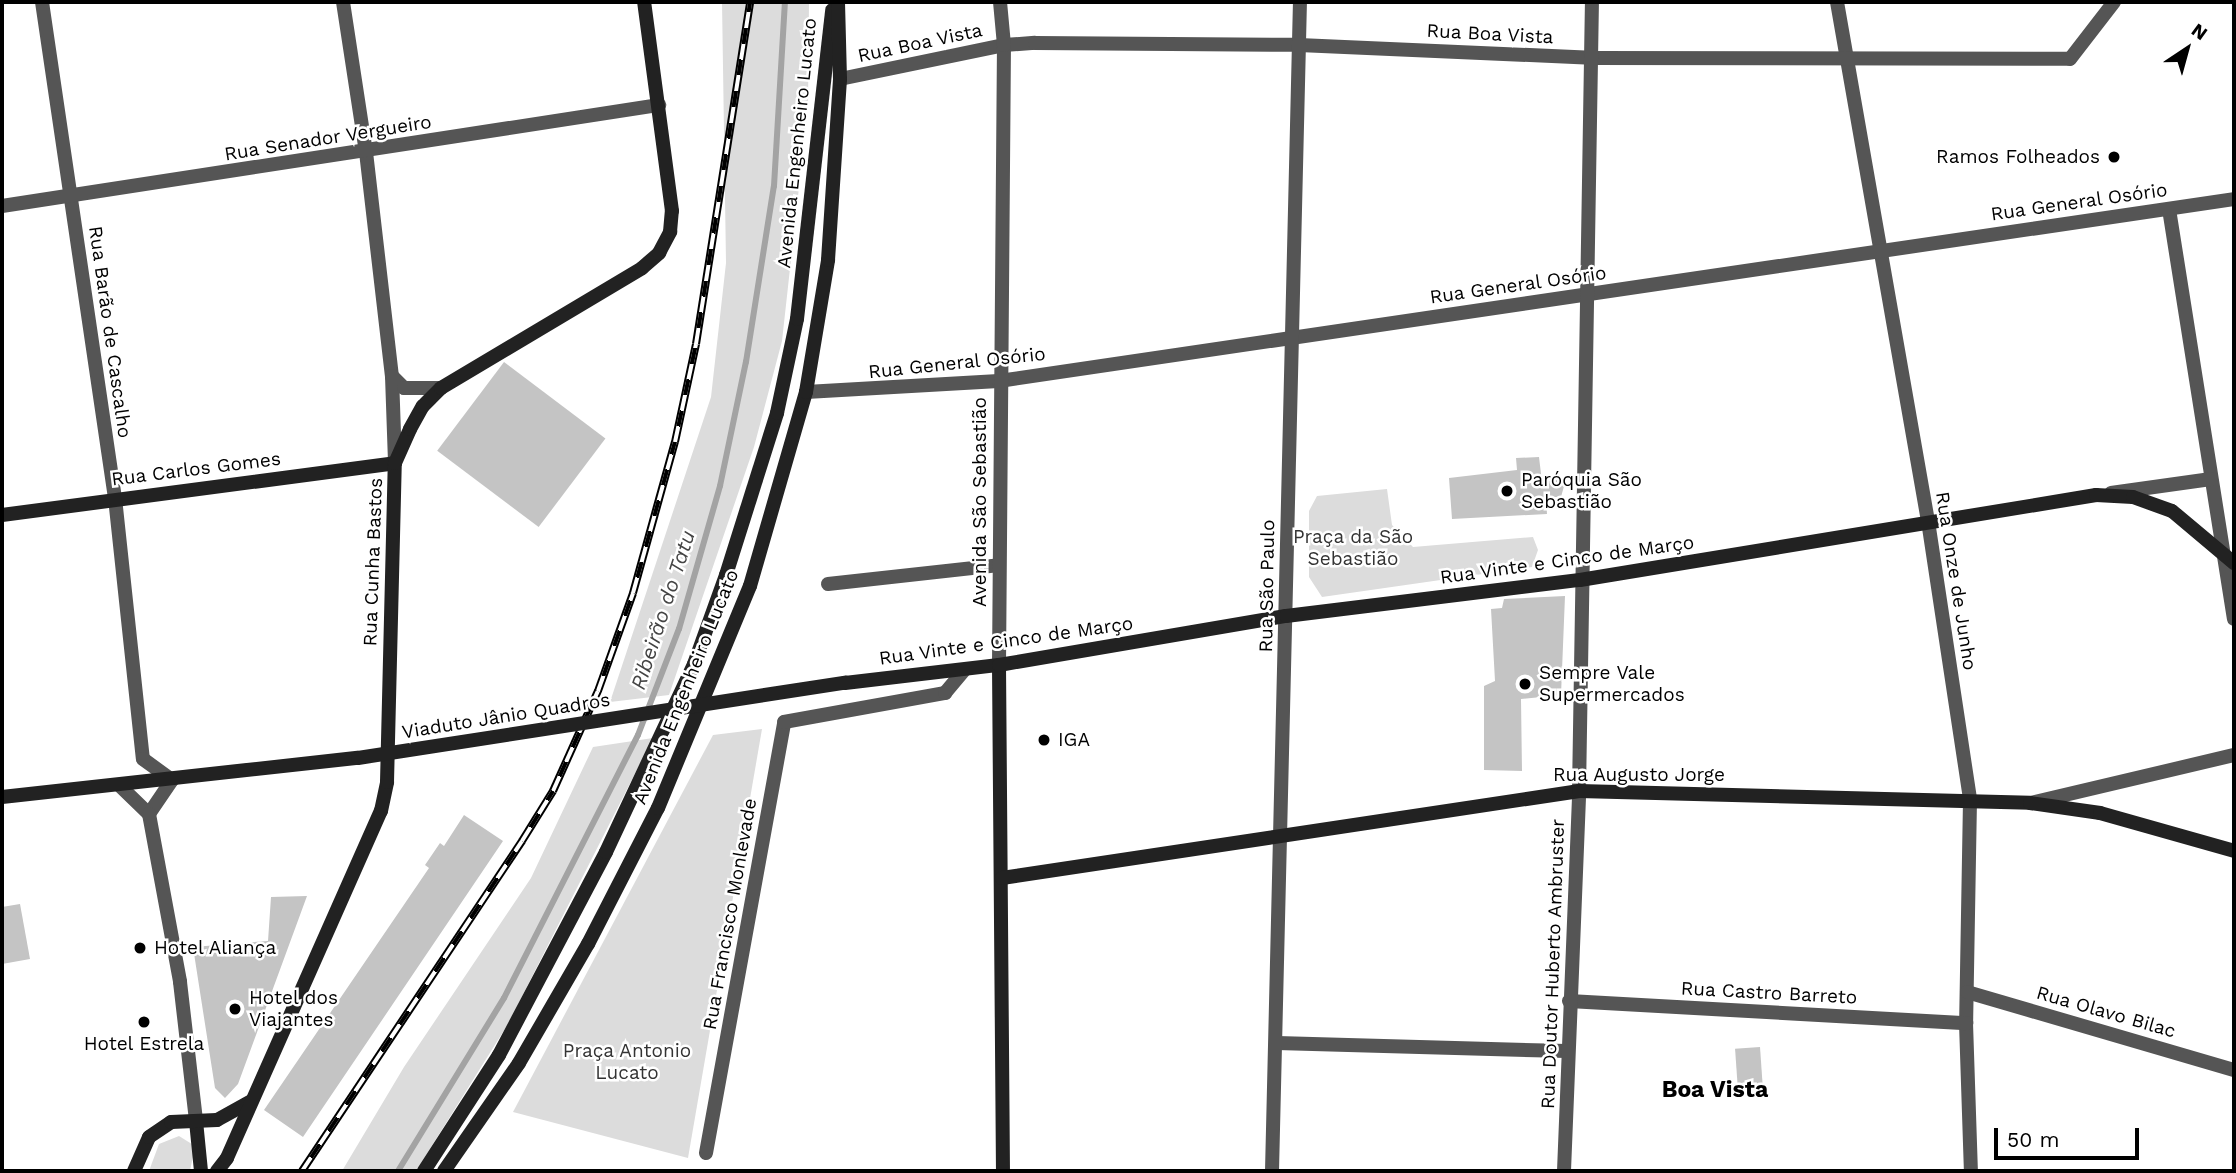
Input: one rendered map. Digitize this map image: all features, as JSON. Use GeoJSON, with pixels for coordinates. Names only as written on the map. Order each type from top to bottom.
{"type":"FeatureCollection","features":[{"type":"Feature","properties":{"kind":"main road"},"geometry":{"type":"LineString","coordinates":[[395,463],[423,406],[440,388],[660,253],[670,232],[672,211],[644,2]]}},
{"type":"Feature","properties":{"kind":"main road","name":"Avenida Engenheiro Lucato"},"geometry":{"type":"LineString","coordinates":[[444,1171],[519,1063],[588,944],[658,808],[750,586],[806,392],[828,260],[840,79],[835,2]]}},
{"type":"Feature","properties":{"kind":"main road","name":"Avenida Engenheiro Lucato"},"geometry":{"type":"LineString","coordinates":[[424,1171],[499,1055],[661,740],[694,664],[758,477],[797,319],[820,79],[835,2]]}},
{"type":"Feature","properties":{"kind":"main road"},"geometry":{"type":"LineString","coordinates":[[820,79],[840,79]]}},
{"type":"Feature","properties":{"kind":"main road"},"geometry":{"type":"LineString","coordinates":[[797,319],[795,371],[806,392]]}},
{"type":"Feature","properties":{"kind":"main road","name":"Rua Carlos Gomes"},"geometry":{"type":"LineString","coordinates":[[2,514],[395,463]]}},
{"type":"Feature","properties":{"kind":"main road","name":"Rua Cunha Bastos"},"geometry":{"type":"LineString","coordinates":[[217,1171],[381,811],[387,782],[395,463]]}},
{"type":"Feature","properties":{"kind":"main road"},"geometry":{"type":"LineString","coordinates":[[2096,495],[2133,497],[2172,511],[2234,563]]}},
{"type":"Feature","properties":{"kind":"main road","name":"Rua Vinte e Cinco de Março"},"geometry":{"type":"LineString","coordinates":[[845,683],[999,666],[1286,616],[1580,580],[2096,495]]}},
{"type":"Feature","properties":{"kind":"main road","name":"Avenida São Sebastião"},"geometry":{"type":"LineString","coordinates":[[999,666],[1003,1171]]}},
{"type":"Feature","properties":{"kind":"main road","name":"Viaduto Jânio Quadros"},"geometry":{"type":"LineString","coordinates":[[2,797],[358,758],[845,683]]}},
{"type":"Feature","properties":{"kind":"main road","name":"Rua Augusto Jorge"},"geometry":{"type":"LineString","coordinates":[[1002,878],[1281,839],[1579,791],[2030,803],[2100,813],[2234,851]]}},
{"type":"Feature","properties":{"kind":"main road"},"geometry":{"type":"LineString","coordinates":[[134,1171],[149,1137],[171,1122],[217,1121],[243,1109],[252,1098]]}},
{"type":"Feature","properties":{"kind":"main road"},"geometry":{"type":"LineString","coordinates":[[197,1121],[201,1171]]}},
{"type":"Feature","properties":{"kind":"street","name":"Rua Barão de Cascalho"},"geometry":{"type":"LineString","coordinates":[[41,2],[115,498],[143,759],[172,780]]}},
{"type":"Feature","properties":{"kind":"street","name":"Rua Cunha Bastos"},"geometry":{"type":"LineString","coordinates":[[343,2],[366,152],[392,376],[395,463]]}},
{"type":"Feature","properties":{"kind":"street","name":"Avenida São Sebastião"},"geometry":{"type":"LineString","coordinates":[[999,666],[999,381],[1004,45],[1000,2]]}},
{"type":"Feature","properties":{"kind":"street","name":"Rua São Paulo"},"geometry":{"type":"LineString","coordinates":[[1272,1171],[1300,2]]}},
{"type":"Feature","properties":{"kind":"street","name":"Rua Doutor Huberto Ambruster"},"geometry":{"type":"LineString","coordinates":[[1564,1171],[1579,791],[1580,580],[1592,2]]}},
{"type":"Feature","properties":{"kind":"street","name":"Rua Onze de Junho"},"geometry":{"type":"LineString","coordinates":[[1837,2],[1878,251],[1928,521],[1970,800],[1966,1023],[1971,1171]]}},
{"type":"Feature","properties":{"kind":"street","name":"Rua Boa Vista"},"geometry":{"type":"LineString","coordinates":[[840,79],[1004,45],[1298,45],[1591,58],[2070,59],[2114,2]]}},
{"type":"Feature","properties":{"kind":"street","name":"Rua Senador Vergueiro"},"geometry":{"type":"LineString","coordinates":[[2,206],[659,105]]}},
{"type":"Feature","properties":{"kind":"street","name":"Rua General Osório"},"geometry":{"type":"LineString","coordinates":[[806,392],[999,381],[2234,199]]}},
{"type":"Feature","properties":{"kind":"street"},"geometry":{"type":"LineString","coordinates":[[2169,209],[2234,619]]}},
{"type":"Feature","properties":{"kind":"street"},"geometry":{"type":"LineString","coordinates":[[392,376],[404,388],[440,388]]}},
{"type":"Feature","properties":{"kind":"street","name":"Rua Vinte e Cinco de Março"},"geometry":{"type":"LineString","coordinates":[[2096,495],[2211,479]]}},
{"type":"Feature","properties":{"kind":"street"},"geometry":{"type":"LineString","coordinates":[[828,584],[999,565]]}},
{"type":"Feature","properties":{"kind":"street","name":"Rua Francisco Monlevade"},"geometry":{"type":"LineString","coordinates":[[706,1153],[784,722],[945,693],[964,670]]}},
{"type":"Feature","properties":{"kind":"street"},"geometry":{"type":"LineString","coordinates":[[2030,803],[2234,755]]}},
{"type":"Feature","properties":{"kind":"street"},"geometry":{"type":"LineString","coordinates":[[149,814],[172,780]]}},
{"type":"Feature","properties":{"kind":"street"},"geometry":{"type":"LineString","coordinates":[[119,785],[149,814],[180,982],[197,1121]]}},
{"type":"Feature","properties":{"kind":"street","name":"Rua Olavo Bilac"},"geometry":{"type":"LineString","coordinates":[[1966,992],[2234,1070]]}},
{"type":"Feature","properties":{"kind":"street","name":"Rua Castro Barreto"},"geometry":{"type":"LineString","coordinates":[[1569,1001],[1966,1023]]}},
{"type":"Feature","properties":{"kind":"street"},"geometry":{"type":"LineString","coordinates":[[1277,1043],[1567,1051]]}},
{"type":"Feature","properties":{"kind":"green space"},"geometry":{"type":"Polygon","coordinates":[[[722,2],[809,2],[808,106],[782,341],[754,447],[669,695],[610,702],[711,397],[726,263],[722,2]]]}},
{"type":"Feature","properties":{"kind":"green space","name":"Praça da São Sebastião"},"geometry":{"type":"Polygon","coordinates":[[[1387,489],[1392,525],[1413,547],[1533,537],[1538,550],[1532,567],[1322,597],[1309,577],[1309,511],[1317,496],[1387,489]]]}},
{"type":"Feature","properties":{"kind":"green space","name":"Praça Antonio Lucato"},"geometry":{"type":"Polygon","coordinates":[[[762,729],[688,1158],[513,1112],[713,735],[762,729]]]}},
{"type":"Feature","properties":{"kind":"green space"},"geometry":{"type":"Polygon","coordinates":[[[653,738],[508,1024],[416,1171],[342,1171],[404,1067],[531,878],[593,747],[653,738]]]}},
{"type":"Feature","properties":{"kind":"green space"},"geometry":{"type":"Polygon","coordinates":[[[179,1136],[195,1146],[190,1171],[149,1171],[159,1144],[179,1136]]]}},
{"type":"Feature","properties":{"kind":"building"},"geometry":{"type":"Polygon","coordinates":[[[504,362],[605,438],[539,527],[437,451],[504,362]]]}},
{"type":"Feature","properties":{"kind":"building","name":"Paróquia São Sebastião"},"geometry":{"type":"Polygon","coordinates":[[[1539,457],[1542,482],[1566,479],[1561,497],[1546,497],[1547,514],[1452,519],[1449,478],[1517,470],[1516,458],[1539,457]]]}},
{"type":"Feature","properties":{"kind":"building","name":"Sempre Vale Supermercados"},"geometry":{"type":"Polygon","coordinates":[[[1565,596],[1561,695],[1521,699],[1522,771],[1484,770],[1484,686],[1495,681],[1491,609],[1502,608],[1504,599],[1565,596]]]}},
{"type":"Feature","properties":{"kind":"building"},"geometry":{"type":"Polygon","coordinates":[[[464,815],[503,841],[303,1137],[264,1110],[429,868],[425,865],[440,843],[444,846],[464,815]]]}},
{"type":"Feature","properties":{"kind":"building","name":"Hotel dos Viajantes"},"geometry":{"type":"Polygon","coordinates":[[[307,896],[238,1084],[225,1098],[215,1088],[193,947],[268,941],[271,897],[307,896]]]}},
{"type":"Feature","properties":{"kind":"building"},"geometry":{"type":"Polygon","coordinates":[[[20,904],[30,959],[2,964],[2,907],[20,904]]]}},
{"type":"Feature","properties":{"kind":"building"},"geometry":{"type":"Polygon","coordinates":[[[1760,1047],[1763,1090],[1738,1092],[1735,1049],[1760,1047]]]}},
{"type":"Feature","properties":{"kind":"waterway","name":"Ribeirão do Tatu"},"geometry":{"type":"LineString","coordinates":[[398,1171],[504,998],[638,735],[679,629],[720,486],[746,362],[774,186],[785,2]]}},
{"type":"Feature","properties":{"kind":"railway"},"geometry":{"type":"LineString","coordinates":[[302,1171],[553,791],[598,691],[633,593],[675,442],[696,344],[750,2]]}},
{"type":"Feature","properties":{"kind":"place","name":"Ramos Folheados"},"geometry":{"type":"Point","coordinates":[2114,157]}},
{"type":"Feature","properties":{"kind":"place","name":"Paróquia São Sebastião"},"geometry":{"type":"Point","coordinates":[1507,491]}},
{"type":"Feature","properties":{"kind":"place","name":"Sempre Vale Supermercados"},"geometry":{"type":"Point","coordinates":[1525,684]}},
{"type":"Feature","properties":{"kind":"place","name":"IGA"},"geometry":{"type":"Point","coordinates":[1044,740]}},
{"type":"Feature","properties":{"kind":"place","name":"Hotel Aliança"},"geometry":{"type":"Point","coordinates":[140,948]}},
{"type":"Feature","properties":{"kind":"place","name":"Hotel dos Viajantes"},"geometry":{"type":"Point","coordinates":[235,1009]}},
{"type":"Feature","properties":{"kind":"place","name":"Hotel Estrela"},"geometry":{"type":"Point","coordinates":[144,1022]}},
{"type":"Feature","properties":{"kind":"district","name":"Boa Vista"},"geometry":{"type":"Point","coordinates":[1715,1090]}}]}
